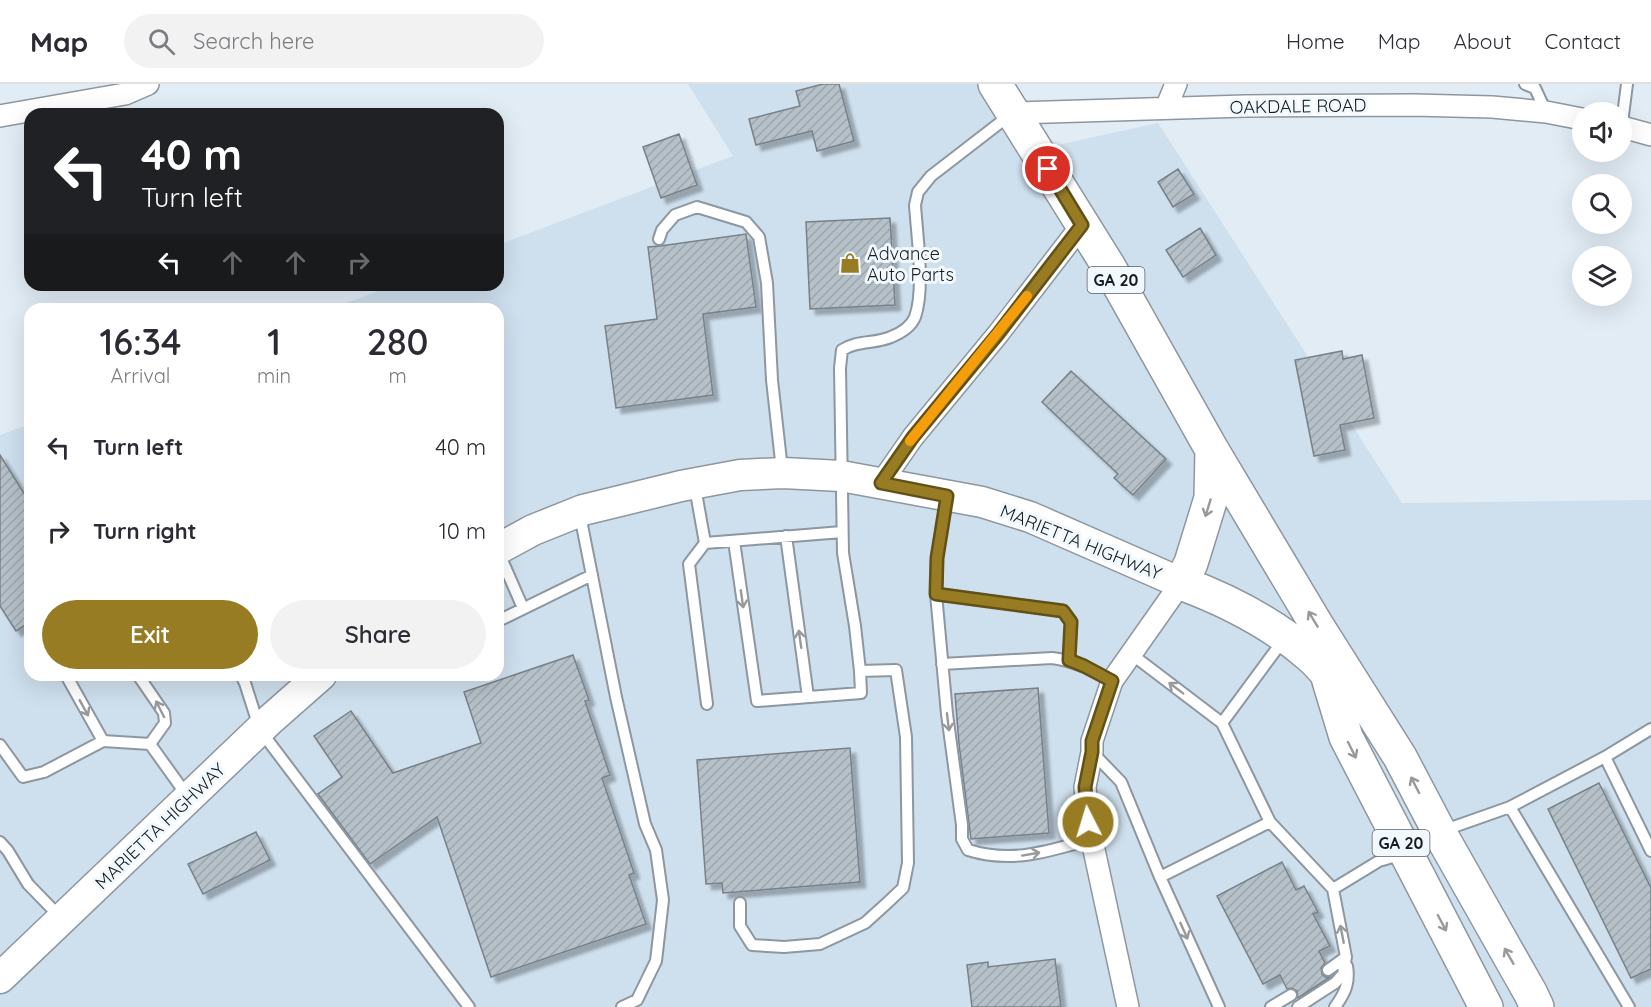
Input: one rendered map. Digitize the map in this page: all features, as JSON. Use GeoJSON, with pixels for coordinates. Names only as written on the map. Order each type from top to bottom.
{"type":"FeatureCollection","features":[{"type":"Feature","properties":{"kind":"main road","name":"GA 20"},"geometry":{"type":"LineString","coordinates":[[995,84],[1013,113]]}},
{"type":"Feature","properties":{"kind":"main road","name":"MARIETTA HIGHWAY"},"geometry":{"type":"LineString","coordinates":[[1013,113],[1114,277],[1212,450],[1316,624],[1400,757],[1439,832],[1537,1007]]}},
{"type":"Feature","properties":{"kind":"main road"},"geometry":{"type":"LineString","coordinates":[[1181,583],[1191,563],[1211,498],[1212,450]]}},
{"type":"Feature","properties":{"kind":"main road","name":"MARIETTA HIGHWAY"},"geometry":{"type":"LineString","coordinates":[[504,547],[533,530],[579,511],[694,483],[740,475],[783,473],[841,476],[982,502],[1030,518],[1218,597],[1274,627],[1311,656],[1400,757]]}},
{"type":"Feature","properties":{"kind":"main road","name":"MARIETTA HIGHWAY"},"geometry":{"type":"LineString","coordinates":[[1327,674],[1346,737],[1486,1007]]}},
{"type":"Feature","properties":{"kind":"main road","name":"MARIETTA HIGHWAY"},"geometry":{"type":"LineString","coordinates":[[0,978],[314,681]]}},
{"type":"Feature","properties":{"kind":"street"},"geometry":{"type":"LineString","coordinates":[[45,108],[125,94],[148,84]]}},
{"type":"Feature","properties":{"kind":"street"},"geometry":{"type":"LineString","coordinates":[[1166,108],[1176,84]]}},
{"type":"Feature","properties":{"kind":"street","name":"OAKDALE ROAD"},"geometry":{"type":"LineString","coordinates":[[1013,113],[1166,108],[1414,105],[1492,107],[1572,117]]}},
{"type":"Feature","properties":{"kind":"street"},"geometry":{"type":"LineString","coordinates":[[0,116],[24,112]]}},
{"type":"Feature","properties":{"kind":"street"},"geometry":{"type":"LineString","coordinates":[[1632,128],[1651,135]]}},
{"type":"Feature","properties":{"kind":"street"},"geometry":{"type":"LineString","coordinates":[[881,483],[913,437],[998,334],[1082,225]]}},
{"type":"Feature","properties":{"kind":"street"},"geometry":{"type":"LineString","coordinates":[[1128,1007],[1088,822],[1085,787],[1092,741],[1112,681],[1181,583]]}},
{"type":"Feature","properties":{"kind":"lane"},"geometry":{"type":"LineString","coordinates":[[1525,84],[1535,88],[1546,112]]}},
{"type":"Feature","properties":{"kind":"lane"},"geometry":{"type":"LineString","coordinates":[[1625,102],[1627,84]]}},
{"type":"Feature","properties":{"kind":"lane"},"geometry":{"type":"LineString","coordinates":[[734,541],[757,701],[861,693],[855,626],[845,575],[842,532],[840,368],[842,350],[856,343],[874,342],[905,331],[915,318],[920,291],[915,206],[918,192],[931,176],[1013,113]]}},
{"type":"Feature","properties":{"kind":"lane"},"geometry":{"type":"LineString","coordinates":[[659,239],[662,230],[675,215],[697,207],[746,222],[759,237],[767,283],[772,380],[783,473]]}},
{"type":"Feature","properties":{"kind":"lane"},"geometry":{"type":"LineString","coordinates":[[694,483],[705,543],[689,564],[707,704]]}},
{"type":"Feature","properties":{"kind":"lane"},"geometry":{"type":"LineString","coordinates":[[947,496],[937,558],[936,594],[962,839],[968,850],[979,854],[1027,856],[1092,839]]}},
{"type":"Feature","properties":{"kind":"lane"},"geometry":{"type":"LineString","coordinates":[[579,511],[616,697],[645,824],[656,850],[663,900],[656,961],[637,1000],[622,1007]]}},
{"type":"Feature","properties":{"kind":"lane"},"geometry":{"type":"LineString","coordinates":[[705,543],[842,532]]}},
{"type":"Feature","properties":{"kind":"lane"},"geometry":{"type":"LineString","coordinates":[[786,536],[808,697]]}},
{"type":"Feature","properties":{"kind":"lane"},"geometry":{"type":"LineString","coordinates":[[504,564],[523,608]]}},
{"type":"Feature","properties":{"kind":"lane"},"geometry":{"type":"LineString","coordinates":[[504,618],[592,575]]}},
{"type":"Feature","properties":{"kind":"lane"},"geometry":{"type":"LineString","coordinates":[[936,594],[1063,611],[1071,622],[1069,660]]}},
{"type":"Feature","properties":{"kind":"lane"},"geometry":{"type":"LineString","coordinates":[[1222,723],[1286,637]]}},
{"type":"Feature","properties":{"kind":"lane"},"geometry":{"type":"LineString","coordinates":[[1130,654],[1222,723],[1270,822],[1333,889],[1350,978],[1342,998],[1335,1007]]}},
{"type":"Feature","properties":{"kind":"lane"},"geometry":{"type":"LineString","coordinates":[[942,664],[1052,657],[1069,660],[1112,681]]}},
{"type":"Feature","properties":{"kind":"lane"},"geometry":{"type":"LineString","coordinates":[[740,903],[740,926],[752,945],[784,947],[820,944],[864,923],[903,888],[908,863],[906,737],[896,670],[860,671]]}},
{"type":"Feature","properties":{"kind":"lane"},"geometry":{"type":"LineString","coordinates":[[69,681],[103,741]]}},
{"type":"Feature","properties":{"kind":"lane"},"geometry":{"type":"LineString","coordinates":[[142,681],[164,713],[165,723],[150,744]]}},
{"type":"Feature","properties":{"kind":"lane"},"geometry":{"type":"LineString","coordinates":[[244,681],[260,730],[469,1007]]}},
{"type":"Feature","properties":{"kind":"lane"},"geometry":{"type":"LineString","coordinates":[[1439,832],[1510,807],[1605,757],[1651,729]]}},
{"type":"Feature","properties":{"kind":"lane"},"geometry":{"type":"LineString","coordinates":[[0,745],[22,777],[44,772],[103,741],[150,744]]}},
{"type":"Feature","properties":{"kind":"lane"},"geometry":{"type":"LineString","coordinates":[[150,744],[188,798]]}},
{"type":"Feature","properties":{"kind":"lane"},"geometry":{"type":"LineString","coordinates":[[1092,752],[1121,782],[1160,877],[1219,1007]]}},
{"type":"Feature","properties":{"kind":"lane"},"geometry":{"type":"LineString","coordinates":[[1605,757],[1651,851]]}},
{"type":"Feature","properties":{"kind":"lane"},"geometry":{"type":"LineString","coordinates":[[1510,807],[1629,1007]]}},
{"type":"Feature","properties":{"kind":"lane"},"geometry":{"type":"LineString","coordinates":[[1160,877],[1270,822]]}},
{"type":"Feature","properties":{"kind":"lane"},"geometry":{"type":"LineString","coordinates":[[0,842],[28,884],[63,919]]}},
{"type":"Feature","properties":{"kind":"lane"},"geometry":{"type":"LineString","coordinates":[[1333,889],[1379,861],[1406,853]]}},
{"type":"Feature","properties":{"kind":"lane"},"geometry":{"type":"LineString","coordinates":[[1328,970],[1346,957]]}},
{"type":"Feature","properties":{"kind":"lane"},"geometry":{"type":"LineString","coordinates":[[1298,1007],[1335,983],[1343,974],[1346,957]]}},
{"type":"Feature","properties":{"kind":"lane"},"geometry":{"type":"LineString","coordinates":[[1271,1007],[1291,995]]}},
{"type":"Feature","properties":{"kind":"shaded area"},"geometry":{"type":"Polygon","coordinates":[[[688,84],[1002,84],[1044,148],[1158,123],[1402,503],[1651,500],[1651,1007],[0,1007],[0,435],[24,426],[24,681],[504,681],[504,303],[347,303],[378,291],[504,291],[504,243],[733,156],[688,84]]]}},
{"type":"Feature","properties":{"kind":"building"},"geometry":{"type":"Polygon","coordinates":[[[823,84],[839,84],[854,141],[817,151],[812,131],[756,145],[749,119],[800,106],[796,91],[823,84]]]}},
{"type":"Feature","properties":{"kind":"building"},"geometry":{"type":"Polygon","coordinates":[[[679,134],[697,185],[661,198],[643,147],[679,134]]]}},
{"type":"Feature","properties":{"kind":"building"},"geometry":{"type":"Polygon","coordinates":[[[1178,169],[1194,194],[1173,207],[1158,182],[1178,169]]]}},
{"type":"Feature","properties":{"kind":"building","name":"Advance Auto Parts"},"geometry":{"type":"Polygon","coordinates":[[[890,218],[895,305],[810,309],[806,222],[890,218]]]}},
{"type":"Feature","properties":{"kind":"building"},"geometry":{"type":"Polygon","coordinates":[[[1200,228],[1216,255],[1183,277],[1166,250],[1200,228]]]}},
{"type":"Feature","properties":{"kind":"building"},"geometry":{"type":"Polygon","coordinates":[[[746,234],[756,307],[703,314],[713,395],[616,408],[605,326],[657,319],[648,247],[746,234]]]}},
{"type":"Feature","properties":{"kind":"building"},"geometry":{"type":"Polygon","coordinates":[[[1342,351],[1343,359],[1362,355],[1374,418],[1340,425],[1345,450],[1314,456],[1295,360],[1342,351]]]}},
{"type":"Feature","properties":{"kind":"building"},"geometry":{"type":"Polygon","coordinates":[[[1071,371],[1166,459],[1133,495],[1114,478],[1118,474],[1042,402],[1071,371]]]}},
{"type":"Feature","properties":{"kind":"building"},"geometry":{"type":"Polygon","coordinates":[[[0,455],[24,493],[24,626],[16,631],[0,606],[0,455]]]}},
{"type":"Feature","properties":{"kind":"building"},"geometry":{"type":"Polygon","coordinates":[[[573,655],[589,700],[585,701],[610,775],[602,778],[634,873],[629,875],[646,924],[491,977],[437,817],[370,864],[318,794],[342,777],[314,736],[351,711],[393,773],[481,743],[464,692],[496,681],[504,681],[504,678],[573,655]]]}},
{"type":"Feature","properties":{"kind":"building"},"geometry":{"type":"Polygon","coordinates":[[[1038,688],[1049,833],[971,839],[955,694],[1038,688]]]}},
{"type":"Feature","properties":{"kind":"building"},"geometry":{"type":"Polygon","coordinates":[[[850,748],[860,882],[723,893],[722,883],[706,884],[697,760],[850,748]]]}},
{"type":"Feature","properties":{"kind":"building"},"geometry":{"type":"Polygon","coordinates":[[[1599,783],[1651,888],[1651,969],[1631,978],[1548,809],[1599,783]]]}},
{"type":"Feature","properties":{"kind":"building"},"geometry":{"type":"Polygon","coordinates":[[[256,832],[270,860],[203,894],[188,864],[256,832]]]}},
{"type":"Feature","properties":{"kind":"building"},"geometry":{"type":"Polygon","coordinates":[[[1282,862],[1296,890],[1304,886],[1318,912],[1313,914],[1330,946],[1319,951],[1325,963],[1321,968],[1322,974],[1330,977],[1298,998],[1297,991],[1287,989],[1280,975],[1263,984],[1217,896],[1282,862]]]}},
{"type":"Feature","properties":{"kind":"building"},"geometry":{"type":"Polygon","coordinates":[[[1055,959],[1061,1007],[972,1007],[967,965],[988,962],[988,967],[1055,959]]]}},
{"type":"Feature","properties":{"kind":"slow traffic"},"geometry":{"type":"LineString","coordinates":[[910,441],[1027,296]]}},
{"type":"Feature","properties":{"kind":"place","name":"Advance Auto Parts"},"geometry":{"type":"Point","coordinates":[850,263]}},
{"type":"Feature","properties":{"kind":"route"},"geometry":{"type":"LineString","coordinates":[[1048,169],[1082,225],[998,334],[913,437],[881,483],[947,496],[937,558],[936,594],[1063,611],[1071,622],[1069,660],[1112,681],[1092,741],[1085,787],[1088,822]]}}]}
